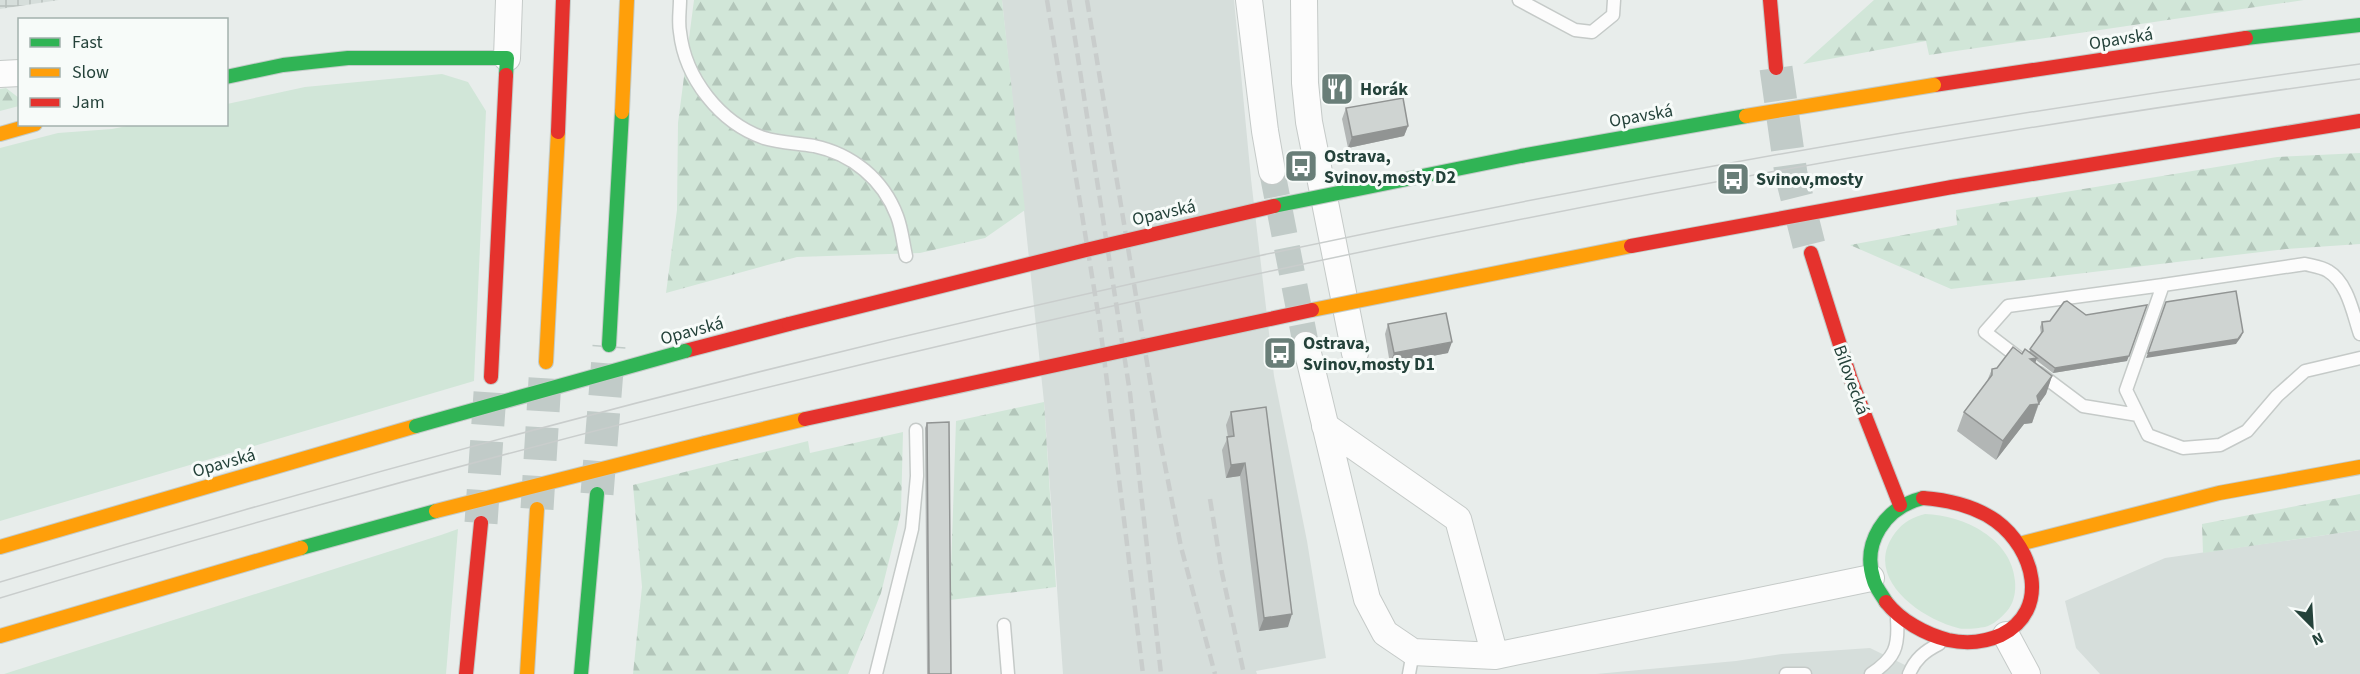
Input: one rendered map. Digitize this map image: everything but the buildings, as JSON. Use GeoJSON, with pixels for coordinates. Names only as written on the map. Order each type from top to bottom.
{"type":"FeatureCollection","features":[{"type":"Feature","properties":{"kind":"main road"},"geometry":{"type":"LineString","coordinates":[[546,362],[563,0]]}},
{"type":"Feature","properties":{"kind":"main road"},"geometry":{"type":"LineString","coordinates":[[609,345],[616,247],[627,0]]}},
{"type":"Feature","properties":{"kind":"main road"},"geometry":{"type":"LineString","coordinates":[[1770,0],[1776,68]]}},
{"type":"Feature","properties":{"kind":"main road","name":"Opavská"},"geometry":{"type":"LineString","coordinates":[[0,547],[416,426],[685,351],[1159,232],[1384,182],[1701,123],[1934,85],[2233,40],[2360,25]]}},
{"type":"Feature","properties":{"kind":"main road"},"geometry":{"type":"LineString","coordinates":[[228,77],[283,65],[348,58],[507,58],[491,377]]}},
{"type":"Feature","properties":{"kind":"main road"},"geometry":{"type":"LineString","coordinates":[[0,636],[232,567],[436,511],[805,420],[1301,312],[1620,248],[1952,188],[2360,121]]}},
{"type":"Feature","properties":{"kind":"main road"},"geometry":{"type":"LineString","coordinates":[[0,134],[28,126]]}},
{"type":"Feature","properties":{"kind":"main road","name":"Bílovecká"},"geometry":{"type":"LineString","coordinates":[[1811,253],[1828,317],[1863,415],[1900,505]]}},
{"type":"Feature","properties":{"kind":"main road"},"geometry":{"type":"LineString","coordinates":[[2019,544],[2219,493],[2360,467]]}},
{"type":"Feature","properties":{"kind":"main road"},"geometry":{"type":"LineString","coordinates":[[581,674],[597,494]]}},
{"type":"Feature","properties":{"kind":"main road"},"geometry":{"type":"LineString","coordinates":[[1923,498],[1948,499],[1959,503],[1995,521],[2019,544],[2030,566],[2032,591],[2024,616],[2006,635],[1981,645],[1969,646],[1946,641],[1914,628],[1896,615],[1882,599],[1871,578],[1868,562],[1874,536],[1880,524],[1900,505],[1923,498]]}},
{"type":"Feature","properties":{"kind":"main road"},"geometry":{"type":"LineString","coordinates":[[527,674],[537,509]]}},
{"type":"Feature","properties":{"kind":"main road"},"geometry":{"type":"LineString","coordinates":[[465,674],[482,524]]}},
{"type":"Feature","properties":{"kind":"street"},"geometry":{"type":"LineString","coordinates":[[507,58],[508,0]]}},
{"type":"Feature","properties":{"kind":"street"},"geometry":{"type":"LineString","coordinates":[[1249,0],[1272,171]]}},
{"type":"Feature","properties":{"kind":"street"},"geometry":{"type":"LineString","coordinates":[[1304,0],[1305,83],[1309,122],[1355,353]]}},
{"type":"Feature","properties":{"kind":"street"},"geometry":{"type":"LineString","coordinates":[[0,74],[18,74]]}},
{"type":"Feature","properties":{"kind":"street"},"geometry":{"type":"LineString","coordinates":[[1306,345],[1367,599],[1385,633],[1411,663],[1495,656],[1871,578]]}},
{"type":"Feature","properties":{"kind":"street"},"geometry":{"type":"LineString","coordinates":[[1326,426],[1458,519],[1495,656]]}},
{"type":"Feature","properties":{"kind":"street"},"geometry":{"type":"LineString","coordinates":[[2006,635],[2027,674]]}},
{"type":"Feature","properties":{"kind":"lane"},"geometry":{"type":"LineString","coordinates":[[680,0],[680,31],[686,58],[698,83],[716,106],[739,125],[765,138],[833,151],[842,154],[863,168],[890,200],[898,219],[906,256]]}},
{"type":"Feature","properties":{"kind":"lane"},"geometry":{"type":"LineString","coordinates":[[1519,0],[1575,30],[1592,32],[1613,15],[1614,0]]}},
{"type":"Feature","properties":{"kind":"lane"},"geometry":{"type":"LineString","coordinates":[[2138,415],[2083,406],[1985,332],[2008,306],[2305,264],[2326,269],[2336,276],[2347,294],[2360,334]]}},
{"type":"Feature","properties":{"kind":"lane"},"geometry":{"type":"LineString","coordinates":[[2163,285],[2126,390],[2148,435],[2183,448],[2220,444],[2247,431],[2277,396],[2305,371],[2360,358]]}},
{"type":"Feature","properties":{"kind":"lane"},"geometry":{"type":"LineString","coordinates":[[877,673],[912,529],[917,476],[916,430]]}},
{"type":"Feature","properties":{"kind":"lane"},"geometry":{"type":"LineString","coordinates":[[1871,674],[1886,664],[1896,647],[1898,634],[1896,615]]}},
{"type":"Feature","properties":{"kind":"lane"},"geometry":{"type":"LineString","coordinates":[[1004,625],[1008,674]]}},
{"type":"Feature","properties":{"kind":"lane"},"geometry":{"type":"LineString","coordinates":[[1909,674],[1913,664],[1926,651],[1946,641]]}},
{"type":"Feature","properties":{"kind":"lane"},"geometry":{"type":"LineString","coordinates":[[1786,674],[1805,674]]}},
{"type":"Feature","properties":{"kind":"shaded area"},"geometry":{"type":"Polygon","coordinates":[[[0,0],[59,0],[0,9],[0,0]]]}},
{"type":"Feature","properties":{"kind":"shaded area"},"geometry":{"type":"Polygon","coordinates":[[[1002,0],[1234,0],[1251,179],[1274,376],[1307,541],[1326,658],[1256,671],[1257,674],[1063,674],[1044,402],[1002,0]]]}},
{"type":"Feature","properties":{"kind":"shaded area"},"geometry":{"type":"Polygon","coordinates":[[[2360,530],[2360,674],[2100,674],[2076,648],[2065,601],[2165,558],[2360,530]]]}},
{"type":"Feature","properties":{"kind":"shaded area"},"geometry":{"type":"Polygon","coordinates":[[[1870,648],[1907,666],[1915,674],[1596,674],[1736,661],[1782,654],[1870,648]]]}},
{"type":"Feature","properties":{"kind":"green space"},"geometry":{"type":"Polygon","coordinates":[[[694,0],[1002,0],[1025,210],[985,238],[920,253],[797,257],[666,293],[677,210],[678,123],[694,0]]]}},
{"type":"Feature","properties":{"kind":"green space"},"geometry":{"type":"Polygon","coordinates":[[[1874,0],[2304,0],[1929,55],[1926,41],[1803,64],[1874,0]]]}},
{"type":"Feature","properties":{"kind":"green space"},"geometry":{"type":"Polygon","coordinates":[[[442,74],[468,82],[486,111],[474,381],[0,521],[0,148],[58,133],[127,126],[228,126],[228,104],[305,87],[442,74]]]}},
{"type":"Feature","properties":{"kind":"green space"},"geometry":{"type":"Polygon","coordinates":[[[6,88],[18,97],[18,106],[0,111],[0,89],[6,88]]]}},
{"type":"Feature","properties":{"kind":"green space"},"geometry":{"type":"Polygon","coordinates":[[[2360,153],[2360,244],[2286,249],[1951,289],[1850,245],[1957,225],[1956,210],[2277,157],[2360,153]]]}},
{"type":"Feature","properties":{"kind":"green space"},"geometry":{"type":"Polygon","coordinates":[[[1044,402],[1056,587],[950,600],[956,421],[1044,402]]]}},
{"type":"Feature","properties":{"kind":"green space"},"geometry":{"type":"Polygon","coordinates":[[[903,432],[901,512],[881,593],[848,674],[633,674],[642,587],[633,485],[808,441],[810,453],[903,432]]]}},
{"type":"Feature","properties":{"kind":"green space"},"geometry":{"type":"Polygon","coordinates":[[[2360,494],[2360,530],[2203,553],[2202,524],[2360,494]]]}},
{"type":"Feature","properties":{"kind":"green space"},"geometry":{"type":"Polygon","coordinates":[[[1925,514],[1940,515],[1970,525],[1984,532],[2005,553],[2012,566],[2015,593],[2009,608],[1994,623],[1985,627],[1968,629],[1943,623],[1912,605],[1890,580],[1885,565],[1887,549],[1895,533],[1908,520],[1925,514]]]}},
{"type":"Feature","properties":{"kind":"green space"},"geometry":{"type":"Polygon","coordinates":[[[458,529],[446,674],[4,674],[441,535],[458,529]]]}},
{"type":"Feature","properties":{"kind":"tunnel"},"geometry":{"type":"LineString","coordinates":[[1776,68],[1791,174],[1811,253]]}},
{"type":"Feature","properties":{"kind":"tunnel"},"geometry":{"type":"LineString","coordinates":[[1272,171],[1306,345]]}},
{"type":"Feature","properties":{"kind":"tunnel"},"geometry":{"type":"LineString","coordinates":[[597,494],[609,346]]}},
{"type":"Feature","properties":{"kind":"tunnel"},"geometry":{"type":"LineString","coordinates":[[537,509],[546,364]]}},
{"type":"Feature","properties":{"kind":"tunnel"},"geometry":{"type":"LineString","coordinates":[[481,523],[491,379]]}},
{"type":"Feature","properties":{"kind":"tram line"},"geometry":{"type":"LineString","coordinates":[[0,582],[290,497],[582,417],[875,343],[1170,275],[1465,213],[1763,157],[2061,107],[2360,64]]}},
{"type":"Feature","properties":{"kind":"tram line"},"geometry":{"type":"LineString","coordinates":[[0,598],[122,561],[491,458],[862,364],[1156,296],[1670,190],[2014,130],[2360,79]]}},
{"type":"Feature","properties":{"kind":"railway"},"geometry":{"type":"LineString","coordinates":[[1047,0],[1100,325],[1143,674]]}},
{"type":"Feature","properties":{"kind":"railway"},"geometry":{"type":"LineString","coordinates":[[1069,0],[1130,393],[1161,674]]}},
{"type":"Feature","properties":{"kind":"railway"},"geometry":{"type":"LineString","coordinates":[[1087,0],[1159,435],[1181,547],[1215,674]]}},
{"type":"Feature","properties":{"kind":"railway"},"geometry":{"type":"LineString","coordinates":[[1210,499],[1222,573],[1244,674]]}},
{"type":"Feature","properties":{"kind":"traffic: fast"},"geometry":{"type":"LineString","coordinates":[[2246,38],[2360,25]]}},
{"type":"Feature","properties":{"kind":"traffic: fast"},"geometry":{"type":"LineString","coordinates":[[228,77],[283,65],[348,58],[507,58],[506,75]]}},
{"type":"Feature","properties":{"kind":"traffic: fast"},"geometry":{"type":"LineString","coordinates":[[609,345],[622,112]]}},
{"type":"Feature","properties":{"kind":"traffic: fast"},"geometry":{"type":"LineString","coordinates":[[1274,206],[1521,156],[1746,116]]}},
{"type":"Feature","properties":{"kind":"traffic: fast"},"geometry":{"type":"LineString","coordinates":[[416,426],[685,351]]}},
{"type":"Feature","properties":{"kind":"traffic: fast"},"geometry":{"type":"LineString","coordinates":[[581,674],[597,494]]}},
{"type":"Feature","properties":{"kind":"traffic: fast"},"geometry":{"type":"LineString","coordinates":[[1886,602],[1875,584],[1871,567],[1874,540],[1887,518],[1897,509],[1923,498]]}},
{"type":"Feature","properties":{"kind":"traffic: fast"},"geometry":{"type":"LineString","coordinates":[[301,548],[436,511]]}},
{"type":"Feature","properties":{"kind":"traffic: slow"},"geometry":{"type":"LineString","coordinates":[[622,112],[627,0]]}},
{"type":"Feature","properties":{"kind":"traffic: slow"},"geometry":{"type":"LineString","coordinates":[[1746,116],[1934,85]]}},
{"type":"Feature","properties":{"kind":"traffic: slow"},"geometry":{"type":"LineString","coordinates":[[0,134],[28,126]]}},
{"type":"Feature","properties":{"kind":"traffic: slow"},"geometry":{"type":"LineString","coordinates":[[546,362],[558,132]]}},
{"type":"Feature","properties":{"kind":"traffic: slow"},"geometry":{"type":"LineString","coordinates":[[1312,310],[1631,246]]}},
{"type":"Feature","properties":{"kind":"traffic: slow"},"geometry":{"type":"LineString","coordinates":[[705,443],[805,419]]}},
{"type":"Feature","properties":{"kind":"traffic: slow"},"geometry":{"type":"LineString","coordinates":[[0,547],[416,426]]}},
{"type":"Feature","properties":{"kind":"traffic: slow"},"geometry":{"type":"LineString","coordinates":[[436,511],[705,443]]}},
{"type":"Feature","properties":{"kind":"traffic: slow"},"geometry":{"type":"LineString","coordinates":[[2019,544],[2219,493],[2360,467]]}},
{"type":"Feature","properties":{"kind":"traffic: slow"},"geometry":{"type":"LineString","coordinates":[[527,674],[537,509]]}},
{"type":"Feature","properties":{"kind":"traffic: slow"},"geometry":{"type":"LineString","coordinates":[[0,636],[301,548]]}},
{"type":"Feature","properties":{"kind":"traffic: jam"},"geometry":{"type":"LineString","coordinates":[[558,132],[563,0]]}},
{"type":"Feature","properties":{"kind":"traffic: jam"},"geometry":{"type":"LineString","coordinates":[[1770,0],[1776,68]]}},
{"type":"Feature","properties":{"kind":"traffic: jam"},"geometry":{"type":"LineString","coordinates":[[1934,85],[2246,38]]}},
{"type":"Feature","properties":{"kind":"traffic: jam"},"geometry":{"type":"LineString","coordinates":[[491,377],[506,75]]}},
{"type":"Feature","properties":{"kind":"traffic: jam"},"geometry":{"type":"LineString","coordinates":[[1952,187],[2360,121]]}},
{"type":"Feature","properties":{"kind":"traffic: jam"},"geometry":{"type":"LineString","coordinates":[[1631,246],[1952,187]]}},
{"type":"Feature","properties":{"kind":"traffic: jam"},"geometry":{"type":"LineString","coordinates":[[789,324],[1274,206]]}},
{"type":"Feature","properties":{"kind":"traffic: jam"},"geometry":{"type":"LineString","coordinates":[[1811,253],[1851,380],[1900,505]]}},
{"type":"Feature","properties":{"kind":"traffic: jam"},"geometry":{"type":"LineString","coordinates":[[805,419],[1312,310]]}},
{"type":"Feature","properties":{"kind":"traffic: jam"},"geometry":{"type":"LineString","coordinates":[[685,351],[789,324]]}},
{"type":"Feature","properties":{"kind":"traffic: jam"},"geometry":{"type":"LineString","coordinates":[[1886,602],[1906,621],[1922,630],[1948,640],[1961,642],[1981,641],[2001,635],[2017,624],[2027,611],[2032,579],[2020,547],[2009,533],[1996,521],[1971,508],[1952,502],[1923,498]]}},
{"type":"Feature","properties":{"kind":"traffic: jam"},"geometry":{"type":"LineString","coordinates":[[466,674],[481,523]]}},
{"type":"Feature","properties":{"kind":"place","name":"Horák"},"geometry":{"type":"Point","coordinates":[1337,89]}},
{"type":"Feature","properties":{"kind":"place","name":"Ostrava, Svinov,mosty D2"},"geometry":{"type":"Point","coordinates":[1301,166]}},
{"type":"Feature","properties":{"kind":"place","name":"Svinov,mosty"},"geometry":{"type":"Point","coordinates":[1733,179]}},
{"type":"Feature","properties":{"kind":"place","name":"Ostrava, Svinov,mosty D1"},"geometry":{"type":"Point","coordinates":[1280,353]}}]}
